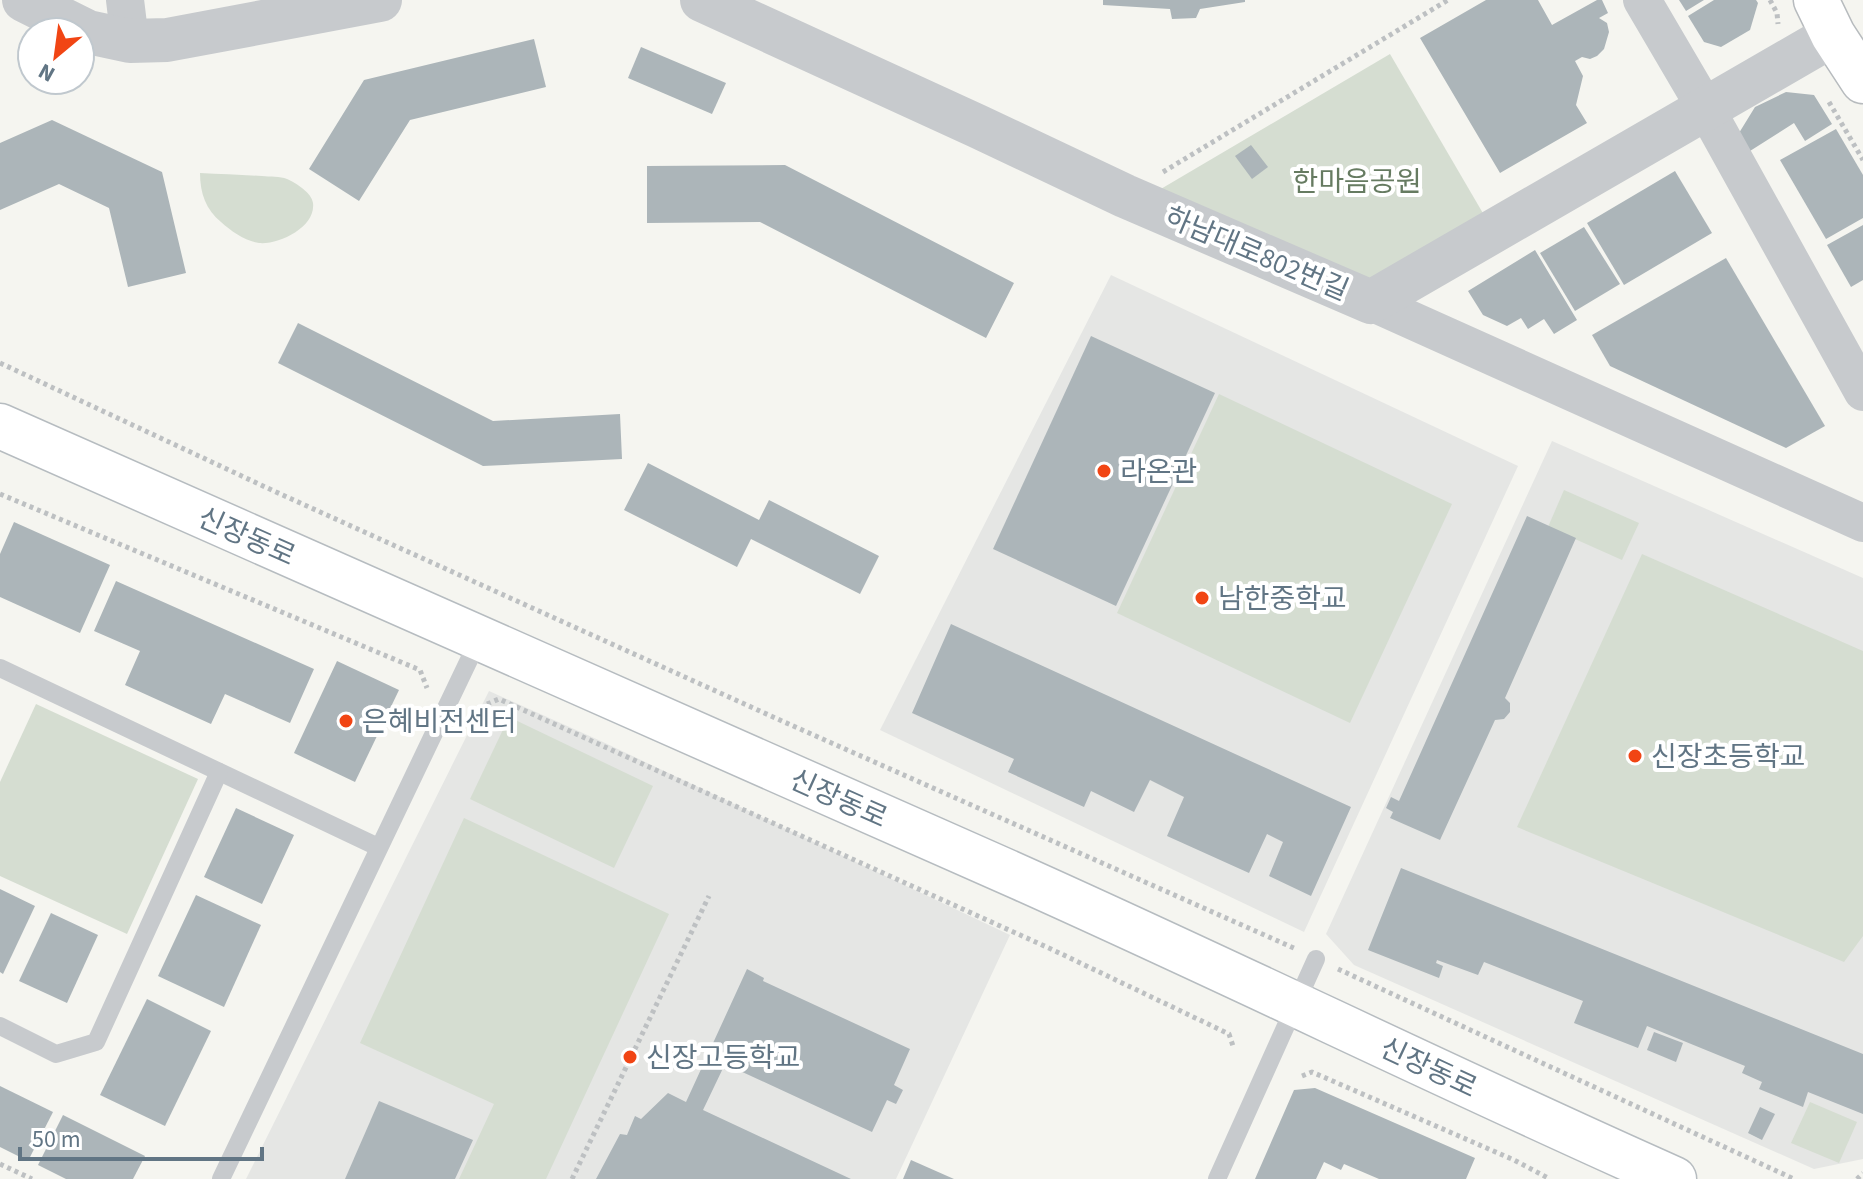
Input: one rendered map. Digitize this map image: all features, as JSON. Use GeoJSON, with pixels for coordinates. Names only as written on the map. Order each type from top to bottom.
{"type":"FeatureCollection","features":[{"type":"Feature","properties":{"kind":"main road"},"geometry":{"type":"LineString","coordinates":[[1824,18],[1843,86]]}},
{"type":"Feature","properties":{"kind":"main road","name":"신장동로"},"geometry":{"type":"LineString","coordinates":[[0,426],[1019,877],[1674,1179]]}},
{"type":"Feature","properties":{"kind":"street"},"geometry":{"type":"LineString","coordinates":[[24,0],[88,32],[128,20],[167,40],[380,0]]}},
{"type":"Feature","properties":{"kind":"street","name":"하남대로802번길"},"geometry":{"type":"LineString","coordinates":[[702,0],[1125,196],[1371,302],[1706,109],[1824,18]]}},
{"type":"Feature","properties":{"kind":"street"},"geometry":{"type":"LineString","coordinates":[[1642,0],[1863,392]]}},
{"type":"Feature","properties":{"kind":"street"},"geometry":{"type":"LineString","coordinates":[[1371,302],[1863,523]]}},
{"type":"Feature","properties":{"kind":"lane"},"geometry":{"type":"LineString","coordinates":[[221,1179],[479,639]]}},
{"type":"Feature","properties":{"kind":"lane"},"geometry":{"type":"LineString","coordinates":[[0,668],[378,847]]}},
{"type":"Feature","properties":{"kind":"lane"},"geometry":{"type":"LineString","coordinates":[[0,1026],[56,1054],[96,1042],[219,772]]}},
{"type":"Feature","properties":{"kind":"lane"},"geometry":{"type":"LineString","coordinates":[[1217,1179],[1316,959]]}},
{"type":"Feature","properties":{"kind":"path"},"geometry":{"type":"LineString","coordinates":[[1125,196],[1448,0]]}},
{"type":"Feature","properties":{"kind":"path"},"geometry":{"type":"LineString","coordinates":[[1770,0],[1777,13],[1775,32]]}},
{"type":"Feature","properties":{"kind":"path"},"geometry":{"type":"LineString","coordinates":[[1843,86],[1863,160]]}},
{"type":"Feature","properties":{"kind":"path"},"geometry":{"type":"LineString","coordinates":[[0,363],[290,499],[1263,933],[1794,1179]]}},
{"type":"Feature","properties":{"kind":"path"},"geometry":{"type":"LineString","coordinates":[[0,494],[420,670],[424,678]]}},
{"type":"Feature","properties":{"kind":"path"},"geometry":{"type":"LineString","coordinates":[[487,704],[499,699],[1051,949],[1229,1034],[1233,1046]]}},
{"type":"Feature","properties":{"kind":"path"},"geometry":{"type":"LineString","coordinates":[[572,1179],[709,896]]}},
{"type":"Feature","properties":{"kind":"path"},"geometry":{"type":"LineString","coordinates":[[1302,1076],[1312,1072],[1514,1160],[1550,1179]]}},
{"type":"Feature","properties":{"kind":"path"},"geometry":{"type":"LineString","coordinates":[[0,1164],[32,1179]]}},
{"type":"Feature","properties":{"kind":"path"},"geometry":{"type":"LineString","coordinates":[[1857,1179],[1863,1173]]}},
{"type":"Feature","properties":{"kind":"shaded area","name":"남한중학교"},"geometry":{"type":"Polygon","coordinates":[[[1111,275],[1518,466],[1304,932],[880,730],[1111,275]]]}},
{"type":"Feature","properties":{"kind":"shaded area","name":"신장초등학교"},"geometry":{"type":"Polygon","coordinates":[[[1552,441],[1863,578],[1863,1159],[1814,1169],[1354,965],[1326,934],[1552,441]]]}},
{"type":"Feature","properties":{"kind":"shaded area","name":"신장고등학교"},"geometry":{"type":"Polygon","coordinates":[[[489,691],[1010,935],[896,1179],[246,1179],[489,691]]]}},
{"type":"Feature","properties":{"kind":"green space","name":"한마음공원"},"geometry":{"type":"Polygon","coordinates":[[[1390,54],[1484,215],[1365,284],[1154,193],[1390,54]]]}},
{"type":"Feature","properties":{"kind":"green space"},"geometry":{"type":"Polygon","coordinates":[[[200,173],[284,178],[310,196],[313,203],[309,220],[286,238],[267,243],[249,240],[229,229],[211,212],[201,187],[200,173]]]}},
{"type":"Feature","properties":{"kind":"green space"},"geometry":{"type":"Polygon","coordinates":[[[1219,394],[1452,504],[1350,723],[1117,613],[1219,394]]]}},
{"type":"Feature","properties":{"kind":"green space"},"geometry":{"type":"Polygon","coordinates":[[[1564,490],[1639,523],[1622,560],[1548,527],[1564,490]]]}},
{"type":"Feature","properties":{"kind":"green space"},"geometry":{"type":"Polygon","coordinates":[[[1642,554],[1863,651],[1863,936],[1844,962],[1517,827],[1642,554]]]}},
{"type":"Feature","properties":{"kind":"green space"},"geometry":{"type":"Polygon","coordinates":[[[36,704],[198,779],[127,934],[0,876],[0,782],[36,704]]]}},
{"type":"Feature","properties":{"kind":"green space"},"geometry":{"type":"Polygon","coordinates":[[[509,717],[653,786],[614,868],[470,799],[509,717]]]}},
{"type":"Feature","properties":{"kind":"green space"},"geometry":{"type":"Polygon","coordinates":[[[464,818],[669,914],[546,1179],[459,1179],[494,1104],[360,1043],[464,818]]]}},
{"type":"Feature","properties":{"kind":"green space"},"geometry":{"type":"Polygon","coordinates":[[[1810,1102],[1857,1122],[1839,1163],[1791,1143],[1810,1102]]]}},
{"type":"Feature","properties":{"kind":"building"},"geometry":{"type":"Polygon","coordinates":[[[1103,0],[1245,2],[1200,9],[1196,18],[1172,19],[1170,9],[1103,5],[1103,0]]]}},
{"type":"Feature","properties":{"kind":"building"},"geometry":{"type":"Polygon","coordinates":[[[1486,0],[1538,0],[1552,25],[1597,0],[1602,0],[1608,13],[1599,18],[1607,23],[1609,32],[1604,49],[1590,59],[1582,57],[1575,61],[1583,76],[1576,105],[1587,123],[1500,173],[1420,38],[1486,0]]]}},
{"type":"Feature","properties":{"kind":"building"},"geometry":{"type":"Polygon","coordinates":[[[1679,0],[1704,0],[1686,11],[1679,0]]]}},
{"type":"Feature","properties":{"kind":"building"},"geometry":{"type":"Polygon","coordinates":[[[1714,0],[1756,0],[1758,3],[1750,30],[1721,47],[1704,42],[1688,16],[1714,0]]]}},
{"type":"Feature","properties":{"kind":"building"},"geometry":{"type":"Polygon","coordinates":[[[534,39],[546,87],[410,120],[359,201],[309,169],[364,80],[534,39]]]}},
{"type":"Feature","properties":{"kind":"building"},"geometry":{"type":"Polygon","coordinates":[[[641,47],[726,83],[712,114],[628,78],[641,47]]]}},
{"type":"Feature","properties":{"kind":"building"},"geometry":{"type":"Polygon","coordinates":[[[1786,92],[1814,95],[1832,124],[1805,141],[1794,123],[1750,151],[1739,133],[1755,107],[1786,92]]]}},
{"type":"Feature","properties":{"kind":"building"},"geometry":{"type":"Polygon","coordinates":[[[52,120],[162,172],[186,273],[128,287],[109,208],[59,184],[0,210],[0,143],[52,120]]]}},
{"type":"Feature","properties":{"kind":"building"},"geometry":{"type":"Polygon","coordinates":[[[1836,129],[1863,175],[1863,218],[1826,239],[1780,160],[1836,129]]]}},
{"type":"Feature","properties":{"kind":"building"},"geometry":{"type":"Polygon","coordinates":[[[1251,145],[1268,167],[1252,179],[1235,156],[1251,145]]]}},
{"type":"Feature","properties":{"kind":"building"},"geometry":{"type":"Polygon","coordinates":[[[785,165],[1014,283],[986,338],[760,222],[647,223],[647,166],[785,165]]]}},
{"type":"Feature","properties":{"kind":"building"},"geometry":{"type":"Polygon","coordinates":[[[1675,171],[1712,233],[1624,285],[1587,223],[1675,171]]]}},
{"type":"Feature","properties":{"kind":"building"},"geometry":{"type":"Polygon","coordinates":[[[1863,225],[1863,280],[1851,287],[1827,245],[1863,225]]]}},
{"type":"Feature","properties":{"kind":"building"},"geometry":{"type":"Polygon","coordinates":[[[1584,227],[1620,284],[1575,311],[1540,253],[1584,227]]]}},
{"type":"Feature","properties":{"kind":"building"},"geometry":{"type":"Polygon","coordinates":[[[1535,250],[1577,320],[1554,334],[1544,319],[1528,329],[1521,318],[1507,326],[1483,315],[1468,291],[1535,250]]]}},
{"type":"Feature","properties":{"kind":"building"},"geometry":{"type":"Polygon","coordinates":[[[1726,258],[1825,426],[1786,448],[1610,366],[1592,335],[1726,258]]]}},
{"type":"Feature","properties":{"kind":"building"},"geometry":{"type":"Polygon","coordinates":[[[298,323],[493,421],[620,414],[622,459],[483,466],[278,363],[298,323]]]}},
{"type":"Feature","properties":{"kind":"building","name":"라온관"},"geometry":{"type":"Polygon","coordinates":[[[1091,336],[1215,393],[1116,606],[993,549],[1091,336]]]}},
{"type":"Feature","properties":{"kind":"building"},"geometry":{"type":"Polygon","coordinates":[[[648,463],[759,520],[769,500],[879,556],[860,594],[751,539],[737,567],[624,510],[648,463]]]}},
{"type":"Feature","properties":{"kind":"building"},"geometry":{"type":"Polygon","coordinates":[[[1527,516],[1576,538],[1505,698],[1510,703],[1510,712],[1504,719],[1495,720],[1440,840],[1390,818],[1393,812],[1386,808],[1391,797],[1399,801],[1527,516]]]}},
{"type":"Feature","properties":{"kind":"building"},"geometry":{"type":"Polygon","coordinates":[[[14,522],[110,565],[80,633],[0,597],[0,554],[14,522]]]}},
{"type":"Feature","properties":{"kind":"building"},"geometry":{"type":"Polygon","coordinates":[[[116,581],[314,669],[290,723],[225,694],[211,724],[125,685],[140,651],[94,631],[116,581]]]}},
{"type":"Feature","properties":{"kind":"building"},"geometry":{"type":"Polygon","coordinates":[[[951,624],[1351,807],[1311,896],[1269,876],[1283,842],[1267,834],[1249,873],[1167,836],[1184,797],[1150,780],[1134,812],[1091,791],[1084,807],[1008,772],[1014,759],[912,713],[951,624]]]}},
{"type":"Feature","properties":{"kind":"building","name":"은혜비전센터"},"geometry":{"type":"Polygon","coordinates":[[[337,661],[399,690],[355,782],[294,753],[337,661]]]}},
{"type":"Feature","properties":{"kind":"building"},"geometry":{"type":"Polygon","coordinates":[[[236,808],[294,835],[262,904],[204,877],[236,808]]]}},
{"type":"Feature","properties":{"kind":"building"},"geometry":{"type":"Polygon","coordinates":[[[1401,868],[1863,1054],[1863,1114],[1808,1092],[1803,1107],[1759,1089],[1762,1082],[1742,1073],[1745,1066],[1647,1026],[1638,1048],[1574,1023],[1583,1001],[1484,962],[1478,975],[1437,960],[1436,963],[1443,966],[1439,978],[1368,950],[1401,868]]]}},
{"type":"Feature","properties":{"kind":"building"},"geometry":{"type":"Polygon","coordinates":[[[0,889],[35,906],[3,974],[0,972],[0,889]]]}},
{"type":"Feature","properties":{"kind":"building"},"geometry":{"type":"Polygon","coordinates":[[[196,895],[261,925],[224,1007],[158,976],[196,895]]]}},
{"type":"Feature","properties":{"kind":"building"},"geometry":{"type":"Polygon","coordinates":[[[51,913],[98,935],[67,1003],[19,981],[51,913]]]}},
{"type":"Feature","properties":{"kind":"building"},"geometry":{"type":"Polygon","coordinates":[[[747,969],[764,978],[763,981],[910,1049],[894,1085],[903,1090],[896,1104],[887,1100],[872,1132],[725,1064],[703,1110],[851,1179],[596,1179],[620,1134],[627,1135],[635,1116],[641,1119],[668,1093],[686,1102],[747,969]]]}},
{"type":"Feature","properties":{"kind":"building"},"geometry":{"type":"Polygon","coordinates":[[[147,999],[211,1031],[165,1126],[100,1095],[147,999]]]}},
{"type":"Feature","properties":{"kind":"building"},"geometry":{"type":"Polygon","coordinates":[[[1654,1032],[1683,1043],[1676,1062],[1647,1050],[1654,1032]]]}},
{"type":"Feature","properties":{"kind":"building"},"geometry":{"type":"Polygon","coordinates":[[[0,1086],[53,1112],[28,1161],[0,1147],[0,1086]]]}},
{"type":"Feature","properties":{"kind":"building"},"geometry":{"type":"Polygon","coordinates":[[[1315,1088],[1475,1158],[1466,1179],[1379,1179],[1344,1164],[1341,1170],[1324,1162],[1316,1179],[1255,1179],[1294,1090],[1315,1088]]]}},
{"type":"Feature","properties":{"kind":"building"},"geometry":{"type":"Polygon","coordinates":[[[379,1101],[473,1140],[455,1179],[345,1179],[379,1101]]]}},
{"type":"Feature","properties":{"kind":"building"},"geometry":{"type":"Polygon","coordinates":[[[1760,1107],[1775,1114],[1762,1140],[1748,1133],[1760,1107]]]}},
{"type":"Feature","properties":{"kind":"building"},"geometry":{"type":"Polygon","coordinates":[[[63,1115],[145,1156],[133,1179],[66,1179],[38,1165],[63,1115]]]}},
{"type":"Feature","properties":{"kind":"building"},"geometry":{"type":"Polygon","coordinates":[[[911,1160],[954,1179],[903,1179],[911,1160]]]}},
{"type":"Feature","properties":{"kind":"place","name":"라온관"},"geometry":{"type":"Point","coordinates":[1104,471]}},
{"type":"Feature","properties":{"kind":"place","name":"남한중학교"},"geometry":{"type":"Point","coordinates":[1202,598]}},
{"type":"Feature","properties":{"kind":"place","name":"은혜비전센터"},"geometry":{"type":"Point","coordinates":[346,721]}},
{"type":"Feature","properties":{"kind":"place","name":"신장초등학교"},"geometry":{"type":"Point","coordinates":[1635,756]}},
{"type":"Feature","properties":{"kind":"place","name":"신장고등학교"},"geometry":{"type":"Point","coordinates":[630,1057]}}]}
